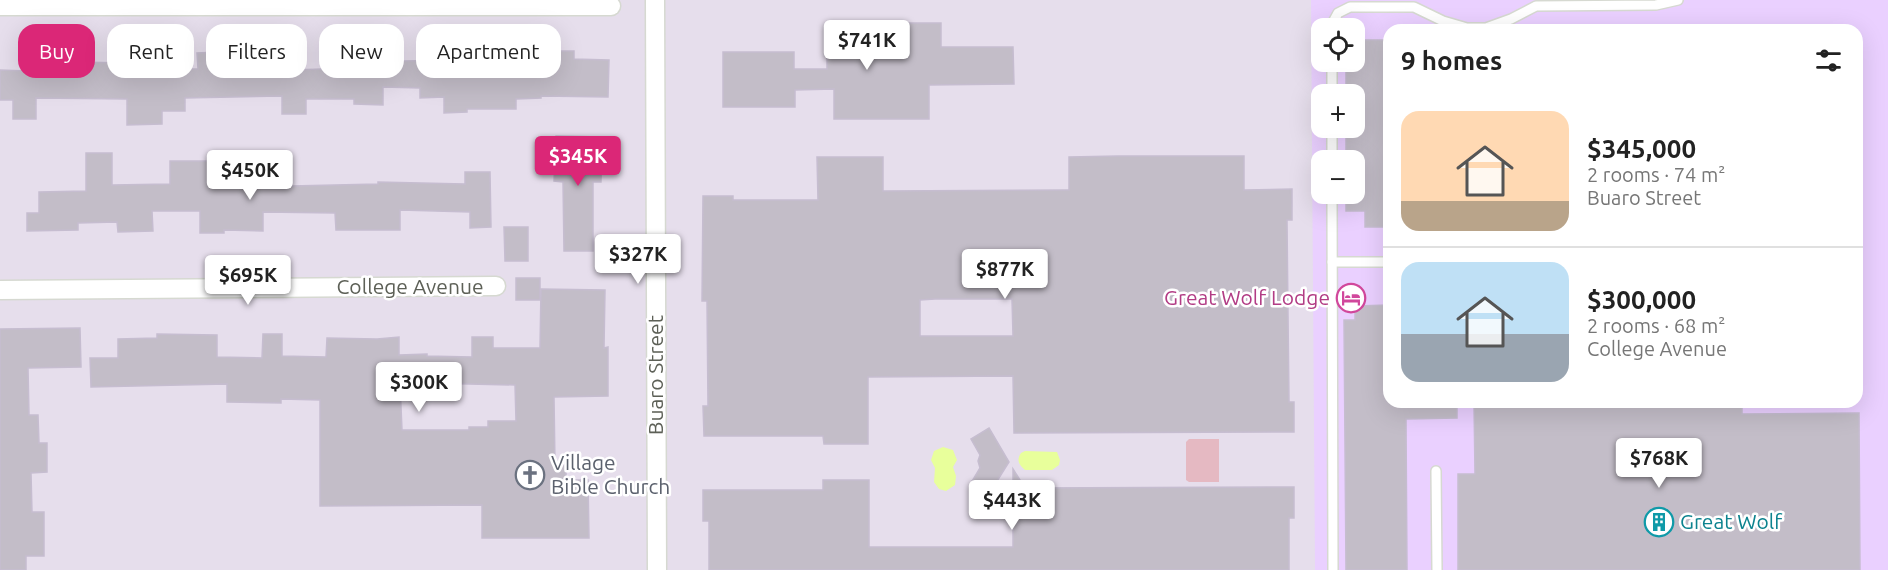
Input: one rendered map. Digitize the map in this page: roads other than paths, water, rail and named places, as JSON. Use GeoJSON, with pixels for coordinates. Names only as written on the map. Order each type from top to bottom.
{"type":"FeatureCollection","features":[{"type":"Feature","properties":{"kind":"street","name":"Buaro Street"},"geometry":{"type":"LineString","coordinates":[[655,0],[657,570]]}},
{"type":"Feature","properties":{"kind":"street"},"geometry":{"type":"LineString","coordinates":[[0,6],[123,3],[610,6]]}},
{"type":"Feature","properties":{"kind":"street","name":"College Avenue"},"geometry":{"type":"LineString","coordinates":[[0,290],[496,286]]}},
{"type":"Feature","properties":{"kind":"lane"},"geometry":{"type":"LineString","coordinates":[[1497,24],[1536,6],[1656,5],[1677,0]]}},
{"type":"Feature","properties":{"kind":"lane"},"geometry":{"type":"LineString","coordinates":[[1335,18],[1338,13],[1350,6],[1414,7],[1453,24]]}},
{"type":"Feature","properties":{"kind":"lane"},"geometry":{"type":"LineString","coordinates":[[1332,204],[1333,570]]}},
{"type":"Feature","properties":{"kind":"lane"},"geometry":{"type":"LineString","coordinates":[[1332,262],[1383,262]]}},
{"type":"Feature","properties":{"kind":"lane"},"geometry":{"type":"LineString","coordinates":[[1436,471],[1437,570]]}},
{"type":"Feature","properties":{"kind":"place","name":"Great Wolf Lodge"},"geometry":{"type":"Point","coordinates":[1351,298]}},
{"type":"Feature","properties":{"kind":"place","name":"Village Bible Church"},"geometry":{"type":"Point","coordinates":[530,475]}},
{"type":"Feature","properties":{"kind":"place","name":"Great Wolf"},"geometry":{"type":"Point","coordinates":[1659,522]}}]}
